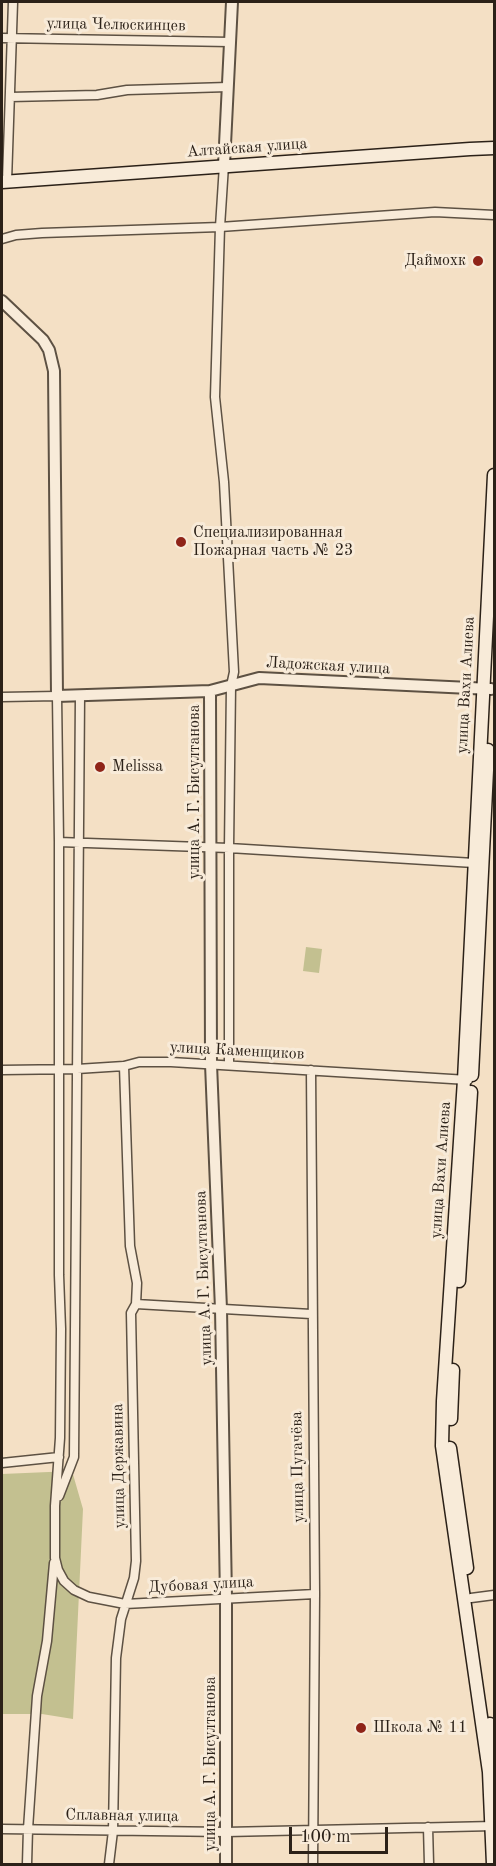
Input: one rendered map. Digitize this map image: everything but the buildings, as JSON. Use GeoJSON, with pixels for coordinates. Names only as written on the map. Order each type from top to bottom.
{"type":"FeatureCollection","features":[{"type":"Feature","properties":{"kind":"main road","name":"Алтайская улица"},"geometry":{"type":"LineString","coordinates":[[4,182],[495,148]]}},
{"type":"Feature","properties":{"kind":"main road","name":"улица Вахи Алиева"},"geometry":{"type":"LineString","coordinates":[[495,475],[487,688],[450,1437],[471,1598],[495,1753]]}},
{"type":"Feature","properties":{"kind":"main road","name":"улица Вахи Алиева"},"geometry":{"type":"LineString","coordinates":[[493,1864],[489,1772],[442,1446],[443,1401],[468,1081],[474,863],[487,688],[495,616]]}},
{"type":"Feature","properties":{"kind":"street"},"geometry":{"type":"LineString","coordinates":[[4,182],[13,2]]}},
{"type":"Feature","properties":{"kind":"street"},"geometry":{"type":"LineString","coordinates":[[224,165],[232,2]]}},
{"type":"Feature","properties":{"kind":"street","name":"улица Челюскинцев"},"geometry":{"type":"LineString","coordinates":[[2,38],[230,42]]}},
{"type":"Feature","properties":{"kind":"street"},"geometry":{"type":"LineString","coordinates":[[10,97],[97,95],[127,90],[228,87]]}},
{"type":"Feature","properties":{"kind":"street","name":"улица А. Г. Бисултанова"},"geometry":{"type":"LineString","coordinates":[[224,165],[220,227],[216,397],[224,482],[234,672],[231,686],[229,1065]]}},
{"type":"Feature","properties":{"kind":"street"},"geometry":{"type":"LineString","coordinates":[[2,239],[16,235],[42,233],[220,227],[435,212],[495,215]]}},
{"type":"Feature","properties":{"kind":"street"},"geometry":{"type":"LineString","coordinates":[[2,301],[43,340],[49,350],[54,372],[59,842],[61,1329],[59,1457],[55,1506],[55,1558],[47,1641],[37,1696],[27,1864]]}},
{"type":"Feature","properties":{"kind":"street","name":"Ладожская улица"},"geometry":{"type":"LineString","coordinates":[[57,696],[210,691],[259,678],[487,688]]}},
{"type":"Feature","properties":{"kind":"street","name":"улица А. Г. Бисултанова"},"geometry":{"type":"LineString","coordinates":[[210,691],[211,1064],[220,1309],[226,1598],[226,1864]]}},
{"type":"Feature","properties":{"kind":"street"},"geometry":{"type":"LineString","coordinates":[[2,697],[57,696]]}},
{"type":"Feature","properties":{"kind":"street"},"geometry":{"type":"LineString","coordinates":[[55,1506],[74,1456],[80,696]]}},
{"type":"Feature","properties":{"kind":"street"},"geometry":{"type":"LineString","coordinates":[[59,842],[210,847],[474,863]]}},
{"type":"Feature","properties":{"kind":"street","name":"улица Каменщиков"},"geometry":{"type":"LineString","coordinates":[[2,1070],[77,1069],[124,1066],[139,1062],[229,1065],[468,1081]]}},
{"type":"Feature","properties":{"kind":"street","name":"улица Державина"},"geometry":{"type":"LineString","coordinates":[[109,1864],[112,1831],[116,1658],[121,1619],[134,1578],[136,1561],[131,1313],[136,1304],[137,1283],[130,1246],[124,1066]]}},
{"type":"Feature","properties":{"kind":"street","name":"улица Пугачёва"},"geometry":{"type":"LineString","coordinates":[[311,1070],[311,1314],[315,1594],[313,1864]]}},
{"type":"Feature","properties":{"kind":"street"},"geometry":{"type":"LineString","coordinates":[[136,1304],[311,1314]]}},
{"type":"Feature","properties":{"kind":"street"},"geometry":{"type":"LineString","coordinates":[[2,1463],[59,1457]]}},
{"type":"Feature","properties":{"kind":"street","name":"Дубовая улица"},"geometry":{"type":"LineString","coordinates":[[55,1558],[64,1581],[74,1590],[89,1598],[125,1604],[315,1594]]}},
{"type":"Feature","properties":{"kind":"street"},"geometry":{"type":"LineString","coordinates":[[471,1598],[495,1595]]}},
{"type":"Feature","properties":{"kind":"street","name":"Сплавная улица"},"geometry":{"type":"LineString","coordinates":[[2,1829],[226,1832],[493,1826]]}},
{"type":"Feature","properties":{"kind":"street"},"geometry":{"type":"LineString","coordinates":[[428,1827],[429,1864]]}},
{"type":"Feature","properties":{"kind":"shaded area"},"geometry":{"type":"Polygon","coordinates":[[[306,947],[322,949],[319,973],[303,971],[306,947]]]}},
{"type":"Feature","properties":{"kind":"shaded area"},"geometry":{"type":"Polygon","coordinates":[[[72,1471],[83,1509],[73,1719],[42,1714],[2,1714],[2,1474],[72,1471]]]}},
{"type":"Feature","properties":{"kind":"place","name":"Даймохк"},"geometry":{"type":"Point","coordinates":[478,261]}},
{"type":"Feature","properties":{"kind":"place","name":"Специализированная Пожарная часть № 23"},"geometry":{"type":"Point","coordinates":[181,542]}},
{"type":"Feature","properties":{"kind":"place","name":"Melissa"},"geometry":{"type":"Point","coordinates":[100,767]}},
{"type":"Feature","properties":{"kind":"place","name":"Школа № 11"},"geometry":{"type":"Point","coordinates":[361,1728]}}]}
